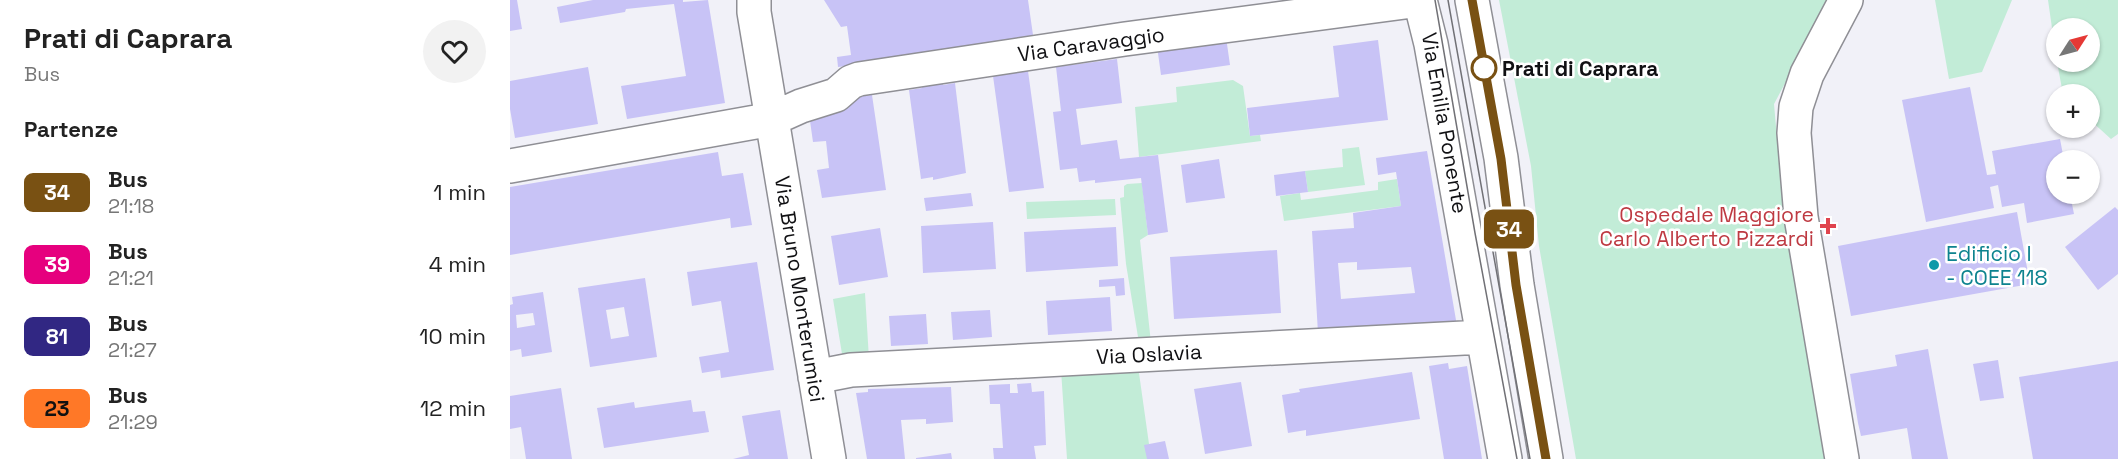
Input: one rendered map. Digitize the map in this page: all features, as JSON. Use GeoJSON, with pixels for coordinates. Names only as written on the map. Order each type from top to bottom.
{"type":"FeatureCollection","features":[{"type":"Feature","properties":{"kind":"street","name":"Via Caravaggio"},"geometry":{"type":"LineString","coordinates":[[772,119],[801,106],[831,98],[859,79],[1114,41],[1420,0]]}},
{"type":"Feature","properties":{"kind":"street","name":"Via Emilia Ponente"},"geometry":{"type":"LineString","coordinates":[[1420,0],[1431,44],[1505,459]]}},
{"type":"Feature","properties":{"kind":"street"},"geometry":{"type":"LineString","coordinates":[[1472,0],[1501,159],[1516,285],[1546,459]]}},
{"type":"Feature","properties":{"kind":"street"},"geometry":{"type":"LineString","coordinates":[[1842,459],[1801,217],[1794,133],[1796,107],[1807,74],[1846,0]]}},
{"type":"Feature","properties":{"kind":"street","name":"Via Bruno Monterumici"},"geometry":{"type":"LineString","coordinates":[[753,4],[829,459]]}},
{"type":"Feature","properties":{"kind":"street"},"geometry":{"type":"LineString","coordinates":[[510,166],[772,119]]}},
{"type":"Feature","properties":{"kind":"street","name":"Via Oslavia"},"geometry":{"type":"LineString","coordinates":[[814,377],[863,369],[1483,337]]}},
{"type":"Feature","properties":{"kind":"green space"},"geometry":{"type":"Polygon","coordinates":[[[1499,0],[1829,0],[1774,104],[1777,138],[1829,459],[1576,459],[1539,246],[1531,166],[1499,0]]]}},
{"type":"Feature","properties":{"kind":"green space"},"geometry":{"type":"Polygon","coordinates":[[[1935,0],[2012,0],[1982,72],[1949,79],[1935,0]]]}},
{"type":"Feature","properties":{"kind":"green space"},"geometry":{"type":"Polygon","coordinates":[[[2048,0],[2118,0],[2118,134],[2111,139],[2100,129],[2100,84],[2061,84],[2059,72],[2100,72],[2100,18],[2051,18],[2048,0]]]}},
{"type":"Feature","properties":{"kind":"green space"},"geometry":{"type":"Polygon","coordinates":[[[1233,80],[1243,86],[1250,136],[1260,135],[1261,141],[1139,157],[1135,107],[1177,102],[1176,87],[1233,80]]]}},
{"type":"Feature","properties":{"kind":"green space"},"geometry":{"type":"Polygon","coordinates":[[[1359,147],[1365,185],[1308,192],[1305,171],[1343,167],[1342,149],[1359,147]]]}},
{"type":"Feature","properties":{"kind":"green space"},"geometry":{"type":"Polygon","coordinates":[[[1397,179],[1401,206],[1284,221],[1280,196],[1300,193],[1301,200],[1378,190],[1378,182],[1397,179]]]}},
{"type":"Feature","properties":{"kind":"green space"},"geometry":{"type":"Polygon","coordinates":[[[1142,183],[1148,235],[1140,240],[1151,343],[1139,343],[1126,264],[1120,198],[1124,197],[1124,186],[1142,183]]]}},
{"type":"Feature","properties":{"kind":"green space"},"geometry":{"type":"Polygon","coordinates":[[[1115,199],[1116,215],[1027,219],[1026,202],[1115,199]]]}},
{"type":"Feature","properties":{"kind":"green space"},"geometry":{"type":"Polygon","coordinates":[[[865,293],[869,359],[843,360],[833,299],[865,293]]]}},
{"type":"Feature","properties":{"kind":"green space"},"geometry":{"type":"Polygon","coordinates":[[[1138,366],[1149,444],[1147,459],[1067,459],[1061,370],[1138,366]]]}},
{"type":"Feature","properties":{"kind":"building"},"geometry":{"type":"Polygon","coordinates":[[[510,0],[517,0],[522,29],[510,31],[510,0]]]}},
{"type":"Feature","properties":{"kind":"building"},"geometry":{"type":"Polygon","coordinates":[[[593,0],[683,0],[683,2],[708,0],[725,103],[627,119],[621,86],[686,76],[674,4],[626,9],[625,12],[560,23],[557,7],[593,0]]]}},
{"type":"Feature","properties":{"kind":"building"},"geometry":{"type":"Polygon","coordinates":[[[824,0],[1028,0],[1034,42],[838,67],[837,57],[851,55],[847,26],[841,27],[824,0]]]}},
{"type":"Feature","properties":{"kind":"building"},"geometry":{"type":"Polygon","coordinates":[[[1226,37],[1230,65],[1161,75],[1157,46],[1226,37]]]}},
{"type":"Feature","properties":{"kind":"building"},"geometry":{"type":"Polygon","coordinates":[[[1378,40],[1388,120],[1250,136],[1247,108],[1339,97],[1333,46],[1378,40]]]}},
{"type":"Feature","properties":{"kind":"building"},"geometry":{"type":"Polygon","coordinates":[[[1117,59],[1122,103],[1076,109],[1081,145],[1117,140],[1120,159],[1158,155],[1168,232],[1148,235],[1141,178],[1095,183],[1095,180],[1079,182],[1077,168],[1060,170],[1053,112],[1061,111],[1056,67],[1117,59]]]}},
{"type":"Feature","properties":{"kind":"building"},"geometry":{"type":"Polygon","coordinates":[[[588,67],[598,124],[515,138],[510,109],[510,81],[588,67]]]}},
{"type":"Feature","properties":{"kind":"building"},"geometry":{"type":"Polygon","coordinates":[[[1028,71],[1044,188],[1009,192],[993,76],[1028,71]]]}},
{"type":"Feature","properties":{"kind":"building"},"geometry":{"type":"Polygon","coordinates":[[[943,83],[943,85],[955,83],[966,173],[933,180],[933,177],[921,179],[909,90],[922,88],[921,85],[943,83]]]}},
{"type":"Feature","properties":{"kind":"building"},"geometry":{"type":"Polygon","coordinates":[[[1970,87],[1987,175],[1996,174],[1992,151],[2060,139],[2062,150],[2046,150],[2046,204],[2072,204],[2074,214],[2027,223],[2024,203],[2002,207],[1998,185],[1990,187],[1994,208],[1926,222],[1902,100],[1970,87]]]}},
{"type":"Feature","properties":{"kind":"building"},"geometry":{"type":"Polygon","coordinates":[[[872,95],[886,190],[822,198],[817,170],[829,168],[826,141],[813,142],[809,114],[849,108],[847,98],[872,95]]]}},
{"type":"Feature","properties":{"kind":"building"},"geometry":{"type":"Polygon","coordinates":[[[1427,151],[1457,326],[1318,333],[1312,231],[1354,228],[1353,213],[1401,206],[1396,172],[1378,175],[1376,158],[1427,151]],[[1357,262],[1338,263],[1341,299],[1415,293],[1411,267],[1357,270],[1357,262]]]}},
{"type":"Feature","properties":{"kind":"building"},"geometry":{"type":"Polygon","coordinates":[[[718,152],[722,176],[743,173],[752,225],[731,228],[730,218],[510,255],[510,187],[718,152]]]}},
{"type":"Feature","properties":{"kind":"building"},"geometry":{"type":"Polygon","coordinates":[[[1219,159],[1225,198],[1186,203],[1181,165],[1219,159]]]}},
{"type":"Feature","properties":{"kind":"building"},"geometry":{"type":"Polygon","coordinates":[[[1305,171],[1308,192],[1276,196],[1274,175],[1305,171]]]}},
{"type":"Feature","properties":{"kind":"building"},"geometry":{"type":"Polygon","coordinates":[[[971,193],[973,206],[926,211],[924,198],[971,193]]]}},
{"type":"Feature","properties":{"kind":"building"},"geometry":{"type":"Polygon","coordinates":[[[2115,207],[2118,210],[2118,274],[2098,290],[2065,247],[2115,207]]]}},
{"type":"Feature","properties":{"kind":"building","name":"Edificio I - COEE 118"},"geometry":{"type":"Polygon","coordinates":[[[2017,212],[2030,284],[1851,316],[1838,246],[2017,212]]]}},
{"type":"Feature","properties":{"kind":"building"},"geometry":{"type":"Polygon","coordinates":[[[993,222],[996,269],[923,273],[921,226],[993,222]]]}},
{"type":"Feature","properties":{"kind":"building"},"geometry":{"type":"Polygon","coordinates":[[[1116,227],[1118,266],[1026,272],[1024,232],[1116,227]]]}},
{"type":"Feature","properties":{"kind":"building"},"geometry":{"type":"Polygon","coordinates":[[[880,228],[888,277],[839,285],[831,236],[880,228]]]}},
{"type":"Feature","properties":{"kind":"building"},"geometry":{"type":"Polygon","coordinates":[[[1277,250],[1281,313],[1174,319],[1170,257],[1277,250]]]}},
{"type":"Feature","properties":{"kind":"building"},"geometry":{"type":"Polygon","coordinates":[[[757,262],[774,370],[721,378],[720,370],[702,373],[699,357],[729,352],[721,301],[692,306],[687,272],[757,262]]]}},
{"type":"Feature","properties":{"kind":"building"},"geometry":{"type":"Polygon","coordinates":[[[645,278],[657,357],[590,367],[578,288],[645,278]],[[624,307],[606,310],[611,339],[629,336],[624,307]]]}},
{"type":"Feature","properties":{"kind":"building"},"geometry":{"type":"Polygon","coordinates":[[[1124,278],[1125,295],[1116,296],[1115,286],[1099,287],[1099,280],[1124,278]]]}},
{"type":"Feature","properties":{"kind":"building"},"geometry":{"type":"Polygon","coordinates":[[[543,292],[552,352],[522,357],[521,349],[510,351],[512,297],[543,292]],[[533,313],[516,315],[517,328],[535,325],[533,313]]]}},
{"type":"Feature","properties":{"kind":"building"},"geometry":{"type":"Polygon","coordinates":[[[1110,297],[1112,331],[1048,335],[1046,301],[1110,297]]]}},
{"type":"Feature","properties":{"kind":"building"},"geometry":{"type":"Polygon","coordinates":[[[990,310],[992,337],[953,340],[951,312],[990,310]]]}},
{"type":"Feature","properties":{"kind":"building"},"geometry":{"type":"Polygon","coordinates":[[[926,314],[928,344],[891,346],[889,316],[926,314]]]}},
{"type":"Feature","properties":{"kind":"building"},"geometry":{"type":"Polygon","coordinates":[[[1928,349],[1948,459],[1912,459],[1907,428],[1861,436],[1858,423],[1850,374],[1897,366],[1895,355],[1928,349]]]}},
{"type":"Feature","properties":{"kind":"building"},"geometry":{"type":"Polygon","coordinates":[[[1998,360],[2004,398],[1980,401],[1973,364],[1998,360]]]}},
{"type":"Feature","properties":{"kind":"building"},"geometry":{"type":"Polygon","coordinates":[[[2118,361],[2118,459],[2033,459],[2019,377],[2118,361]]]}},
{"type":"Feature","properties":{"kind":"building"},"geometry":{"type":"Polygon","coordinates":[[[1448,363],[1449,369],[1467,366],[1482,459],[1444,459],[1429,366],[1448,363]]]}},
{"type":"Feature","properties":{"kind":"building"},"geometry":{"type":"Polygon","coordinates":[[[1412,372],[1420,419],[1306,436],[1306,430],[1288,433],[1282,395],[1300,392],[1299,389],[1412,372]]]}},
{"type":"Feature","properties":{"kind":"building"},"geometry":{"type":"Polygon","coordinates":[[[1241,382],[1252,446],[1205,454],[1194,389],[1241,382]]]}},
{"type":"Feature","properties":{"kind":"building"},"geometry":{"type":"Polygon","coordinates":[[[1031,383],[1032,392],[1044,391],[1046,445],[1034,446],[1036,459],[994,459],[993,448],[1003,448],[1000,404],[990,404],[989,385],[1010,384],[1010,393],[1018,393],[1017,384],[1031,383]]]}},
{"type":"Feature","properties":{"kind":"building"},"geometry":{"type":"Polygon","coordinates":[[[951,387],[953,422],[926,424],[926,419],[901,420],[905,459],[867,459],[856,393],[868,392],[868,389],[951,387]]]}},
{"type":"Feature","properties":{"kind":"building"},"geometry":{"type":"Polygon","coordinates":[[[561,388],[572,459],[526,459],[521,427],[510,429],[510,396],[561,388]]]}},
{"type":"Feature","properties":{"kind":"building"},"geometry":{"type":"Polygon","coordinates":[[[691,400],[693,412],[705,411],[709,432],[604,448],[597,408],[634,402],[635,408],[691,400]]]}},
{"type":"Feature","properties":{"kind":"building"},"geometry":{"type":"Polygon","coordinates":[[[780,410],[788,459],[733,459],[749,455],[742,416],[780,410]]]}},
{"type":"Feature","properties":{"kind":"building"},"geometry":{"type":"Polygon","coordinates":[[[1165,441],[1169,459],[1147,459],[1144,445],[1165,441]]]}},
{"type":"Feature","properties":{"kind":"building"},"geometry":{"type":"Polygon","coordinates":[[[951,453],[952,459],[916,459],[916,458],[951,453]]]}},
{"type":"Feature","properties":{"kind":"tram line"},"geometry":{"type":"LineString","coordinates":[[1435,0],[1517,459]]}},
{"type":"Feature","properties":{"kind":"tram line"},"geometry":{"type":"LineString","coordinates":[[1448,0],[1530,459]]}},
{"type":"Feature","properties":{"kind":"bus line","name":"34"},"geometry":{"type":"LineString","coordinates":[[1472,0],[1501,159],[1516,285],[1546,459]]}},
{"type":"Feature","properties":{"kind":"place","name":"Prati di Caprara"},"geometry":{"type":"Point","coordinates":[1484,68]}},
{"type":"Feature","properties":{"kind":"place","name":"Ospedale Maggiore Carlo Alberto Pizzardi"},"geometry":{"type":"Point","coordinates":[1828,226]}},
{"type":"Feature","properties":{"kind":"place","name":"Edificio I - COEE 118"},"geometry":{"type":"Point","coordinates":[1934,265]}}]}
